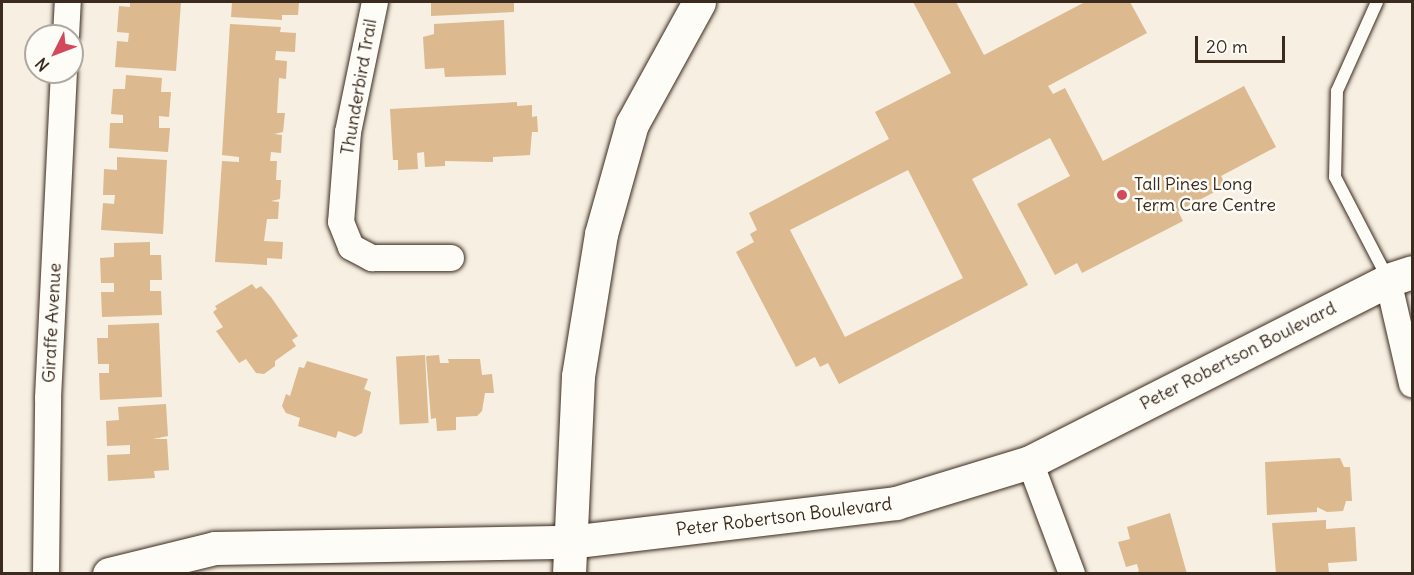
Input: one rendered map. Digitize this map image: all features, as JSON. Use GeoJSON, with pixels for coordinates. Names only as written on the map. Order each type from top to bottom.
{"type":"FeatureCollection","features":[{"type":"Feature","properties":{"kind":"street"},"geometry":{"type":"LineString","coordinates":[[67,24],[68,2]]}},
{"type":"Feature","properties":{"kind":"street","name":"Thunderbird Trail"},"geometry":{"type":"LineString","coordinates":[[375,2],[348,132],[341,222],[351,247],[372,258],[451,258]]}},
{"type":"Feature","properties":{"kind":"street"},"geometry":{"type":"LineString","coordinates":[[570,558],[578,376],[601,234],[632,124],[699,2]]}},
{"type":"Feature","properties":{"kind":"street","name":"Giraffe Avenue"},"geometry":{"type":"LineString","coordinates":[[46,573],[48,398],[63,84]]}},
{"type":"Feature","properties":{"kind":"street"},"geometry":{"type":"LineString","coordinates":[[1400,276],[1413,384]]}},
{"type":"Feature","properties":{"kind":"street","name":"Peter Robertson Boulevard"},"geometry":{"type":"LineString","coordinates":[[109,573],[215,548],[570,558],[896,503],[1030,462],[1400,276]]}},
{"type":"Feature","properties":{"kind":"street"},"geometry":{"type":"LineString","coordinates":[[1030,462],[1072,573]]}},
{"type":"Feature","properties":{"kind":"lane"},"geometry":{"type":"LineString","coordinates":[[1377,2],[1337,91],[1335,177],[1400,276]]}},
{"type":"Feature","properties":{"kind":"building"},"geometry":{"type":"Polygon","coordinates":[[[130,2],[181,2],[176,71],[115,67],[117,41],[128,42],[129,33],[117,32],[119,6],[130,7],[130,2]]]}},
{"type":"Feature","properties":{"kind":"building"},"geometry":{"type":"Polygon","coordinates":[[[232,2],[299,2],[298,15],[282,15],[282,20],[231,17],[232,2]]]}},
{"type":"Feature","properties":{"kind":"building"},"geometry":{"type":"Polygon","coordinates":[[[431,2],[514,2],[514,12],[431,16],[431,2]]]}},
{"type":"Feature","properties":{"kind":"building","name":"Tall Pines Long Term Care Centre"},"geometry":{"type":"Polygon","coordinates":[[[913,2],[956,2],[984,55],[1085,2],[1130,2],[1147,33],[1048,86],[1053,94],[1065,88],[1103,161],[1244,86],[1276,147],[1221,176],[1226,186],[1178,211],[1183,221],[1082,273],[1077,263],[1055,275],[1017,204],[1070,176],[1050,138],[972,179],[1028,285],[839,384],[828,363],[820,367],[815,357],[796,367],[736,252],[754,242],[750,234],[757,230],[749,213],[889,139],[875,112],[951,73],[913,2]],[[908,170],[790,230],[845,337],[963,278],[908,170]]]}},
{"type":"Feature","properties":{"kind":"building"},"geometry":{"type":"Polygon","coordinates":[[[504,20],[506,75],[445,77],[444,68],[425,69],[423,37],[434,34],[434,24],[504,20]]]}},
{"type":"Feature","properties":{"kind":"building"},"geometry":{"type":"Polygon","coordinates":[[[230,24],[281,27],[280,32],[296,33],[295,52],[276,51],[275,60],[287,61],[286,79],[279,78],[277,113],[285,113],[283,132],[274,134],[282,135],[281,153],[271,152],[270,161],[277,161],[276,180],[281,180],[280,199],[271,201],[279,202],[278,219],[267,219],[264,241],[283,242],[282,259],[267,258],[267,265],[215,262],[222,161],[239,162],[239,157],[222,155],[230,24]]]}},
{"type":"Feature","properties":{"kind":"building"},"geometry":{"type":"Polygon","coordinates":[[[126,75],[162,78],[161,92],[171,92],[169,117],[159,116],[159,128],[170,128],[168,152],[109,148],[110,123],[123,123],[123,115],[111,114],[113,89],[125,89],[126,75]]]}},
{"type":"Feature","properties":{"kind":"building"},"geometry":{"type":"Polygon","coordinates":[[[517,102],[517,106],[532,105],[532,117],[537,116],[538,132],[532,132],[530,155],[493,157],[493,162],[445,161],[445,166],[425,167],[424,152],[417,153],[418,169],[398,170],[398,160],[393,160],[390,109],[517,102]]]}},
{"type":"Feature","properties":{"kind":"building"},"geometry":{"type":"Polygon","coordinates":[[[117,157],[167,160],[163,234],[101,230],[103,203],[114,204],[115,195],[103,195],[104,169],[117,170],[117,157]]]}},
{"type":"Feature","properties":{"kind":"building"},"geometry":{"type":"Polygon","coordinates":[[[150,242],[150,255],[161,255],[162,280],[150,280],[150,291],[161,291],[162,315],[102,317],[101,292],[114,292],[114,283],[101,283],[100,258],[114,257],[114,243],[150,242]]]}},
{"type":"Feature","properties":{"kind":"building"},"geometry":{"type":"Polygon","coordinates":[[[252,284],[256,289],[261,286],[271,297],[298,336],[292,340],[296,346],[275,361],[275,366],[264,374],[256,373],[246,359],[239,363],[216,331],[223,327],[213,312],[217,309],[215,306],[252,284]]]}},
{"type":"Feature","properties":{"kind":"building"},"geometry":{"type":"Polygon","coordinates":[[[159,323],[162,397],[100,400],[99,373],[109,373],[109,364],[98,364],[97,338],[108,338],[108,325],[159,323]]]}},
{"type":"Feature","properties":{"kind":"building"},"geometry":{"type":"Polygon","coordinates":[[[425,355],[429,423],[400,424],[396,357],[425,355]]]}},
{"type":"Feature","properties":{"kind":"building"},"geometry":{"type":"Polygon","coordinates":[[[439,355],[440,363],[449,363],[448,359],[480,359],[482,375],[492,374],[494,393],[485,393],[482,411],[477,416],[456,417],[456,430],[437,431],[436,418],[431,419],[426,356],[439,355]]]}},
{"type":"Feature","properties":{"kind":"building"},"geometry":{"type":"Polygon","coordinates":[[[307,361],[368,379],[364,389],[371,392],[362,433],[355,437],[338,431],[336,438],[298,426],[300,418],[286,413],[282,406],[286,394],[290,396],[299,367],[304,368],[307,361]]]}},
{"type":"Feature","properties":{"kind":"building"},"geometry":{"type":"Polygon","coordinates":[[[166,404],[168,436],[153,439],[167,439],[169,470],[154,471],[155,478],[108,481],[107,455],[130,454],[130,445],[107,446],[106,421],[119,420],[118,407],[166,404]]]}},
{"type":"Feature","properties":{"kind":"building"},"geometry":{"type":"Polygon","coordinates":[[[1340,458],[1344,467],[1350,467],[1352,501],[1346,501],[1343,511],[1327,512],[1317,507],[1317,512],[1267,515],[1265,462],[1340,458]]]}},
{"type":"Feature","properties":{"kind":"building"},"geometry":{"type":"Polygon","coordinates":[[[1170,513],[1187,574],[1134,574],[1139,571],[1137,564],[1126,567],[1118,542],[1130,539],[1127,527],[1170,513]]]}},
{"type":"Feature","properties":{"kind":"building"},"geometry":{"type":"Polygon","coordinates":[[[1326,520],[1326,529],[1355,527],[1357,561],[1328,563],[1329,573],[1276,574],[1272,523],[1326,520]]]}},
{"type":"Feature","properties":{"kind":"place","name":"Tall Pines Long Term Care Centre"},"geometry":{"type":"Point","coordinates":[1122,195]}}]}
